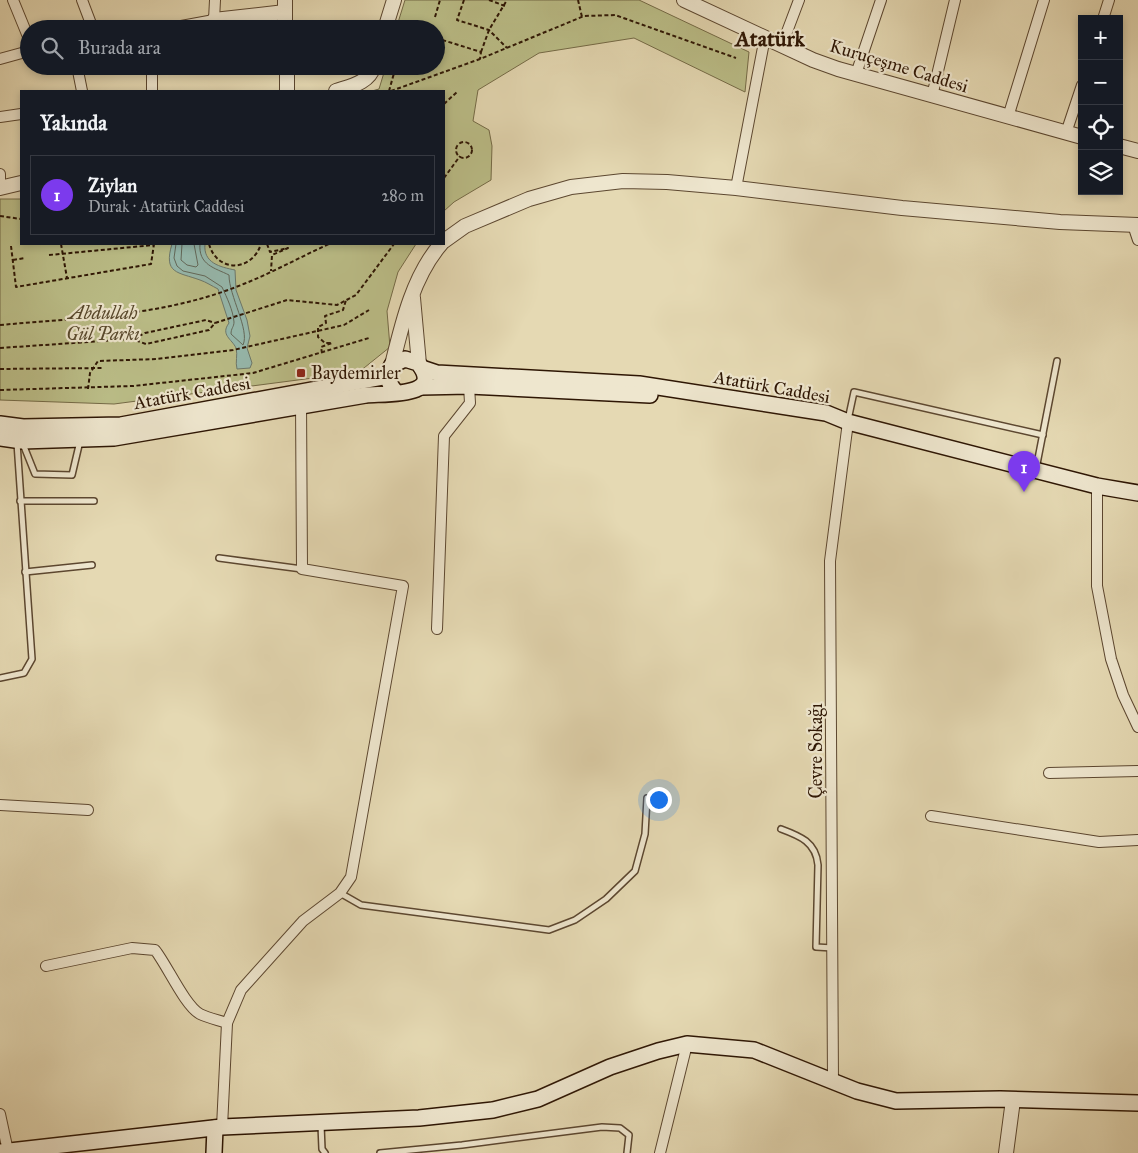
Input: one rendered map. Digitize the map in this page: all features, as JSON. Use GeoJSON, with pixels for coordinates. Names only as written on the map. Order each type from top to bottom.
{"type":"FeatureCollection","features":[{"type":"Feature","properties":{"kind":"main road"},"geometry":{"type":"LineString","coordinates":[[396,392],[392,388],[390,370],[405,358],[412,359],[421,366],[424,374],[421,387]]}},
{"type":"Feature","properties":{"kind":"main road","name":"Atatürk Caddesi"},"geometry":{"type":"LineString","coordinates":[[421,366],[437,373],[639,384],[826,413],[848,422],[1097,486],[1138,493]]}},
{"type":"Feature","properties":{"kind":"main road","name":"Atatürk Caddesi"},"geometry":{"type":"LineString","coordinates":[[0,424],[23,427],[121,425],[301,401],[390,370]]}},
{"type":"Feature","properties":{"kind":"main road"},"geometry":{"type":"LineString","coordinates":[[0,438],[80,441],[114,438],[301,401],[396,392],[409,393],[421,387],[470,386],[649,395],[848,422]]}},
{"type":"Feature","properties":{"kind":"main road"},"geometry":{"type":"LineString","coordinates":[[4,1152],[66,1148],[218,1127],[321,1124],[419,1118],[493,1110],[538,1100],[610,1067],[658,1051],[687,1044],[754,1050],[857,1091],[896,1101],[1013,1100],[1138,1103]]}},
{"type":"Feature","properties":{"kind":"main road"},"geometry":{"type":"LineString","coordinates":[[214,1153],[218,1127]]}},
{"type":"Feature","properties":{"kind":"street"},"geometry":{"type":"LineString","coordinates":[[13,0],[21,20]]}},
{"type":"Feature","properties":{"kind":"street"},"geometry":{"type":"LineString","coordinates":[[82,0],[90,20]]}},
{"type":"Feature","properties":{"kind":"street"},"geometry":{"type":"LineString","coordinates":[[215,0],[214,20],[285,6],[285,20]]}},
{"type":"Feature","properties":{"kind":"street"},"geometry":{"type":"LineString","coordinates":[[388,20],[394,0]]}},
{"type":"Feature","properties":{"kind":"street","name":"Kuruçeşme Caddesi"},"geometry":{"type":"LineString","coordinates":[[684,0],[704,4],[765,38],[813,60],[932,96],[1078,136]]}},
{"type":"Feature","properties":{"kind":"street"},"geometry":{"type":"LineString","coordinates":[[782,45],[799,0]]}},
{"type":"Feature","properties":{"kind":"street"},"geometry":{"type":"LineString","coordinates":[[856,74],[881,0]]}},
{"type":"Feature","properties":{"kind":"street"},"geometry":{"type":"LineString","coordinates":[[932,96],[956,0]]}},
{"type":"Feature","properties":{"kind":"street"},"geometry":{"type":"LineString","coordinates":[[1008,117],[1044,0]]}},
{"type":"Feature","properties":{"kind":"street"},"geometry":{"type":"LineString","coordinates":[[1104,15],[1109,0]]}},
{"type":"Feature","properties":{"kind":"street"},"geometry":{"type":"LineString","coordinates":[[736,188],[765,38]]}},
{"type":"Feature","properties":{"kind":"street"},"geometry":{"type":"LineString","coordinates":[[0,59],[20,53]]}},
{"type":"Feature","properties":{"kind":"street"},"geometry":{"type":"LineString","coordinates":[[79,75],[82,90]]}},
{"type":"Feature","properties":{"kind":"street"},"geometry":{"type":"LineString","coordinates":[[152,75],[152,90]]}},
{"type":"Feature","properties":{"kind":"street"},"geometry":{"type":"LineString","coordinates":[[286,75],[287,90]]}},
{"type":"Feature","properties":{"kind":"street"},"geometry":{"type":"LineString","coordinates":[[339,90],[360,83],[371,75]]}},
{"type":"Feature","properties":{"kind":"street"},"geometry":{"type":"LineString","coordinates":[[1066,133],[1078,97]]}},
{"type":"Feature","properties":{"kind":"street"},"geometry":{"type":"LineString","coordinates":[[0,117],[20,114]]}},
{"type":"Feature","properties":{"kind":"street"},"geometry":{"type":"LineString","coordinates":[[1123,147],[1138,151]]}},
{"type":"Feature","properties":{"kind":"street"},"geometry":{"type":"LineString","coordinates":[[0,174],[0,188],[20,183]]}},
{"type":"Feature","properties":{"kind":"street"},"geometry":{"type":"LineString","coordinates":[[445,241],[465,226],[493,212],[571,187],[623,181],[736,188],[902,208],[1060,222],[1135,224],[1138,240]]}},
{"type":"Feature","properties":{"kind":"street"},"geometry":{"type":"LineString","coordinates":[[390,370],[406,309],[424,271],[441,245]]}},
{"type":"Feature","properties":{"kind":"street"},"geometry":{"type":"LineString","coordinates":[[413,296],[421,366]]}},
{"type":"Feature","properties":{"kind":"street"},"geometry":{"type":"LineString","coordinates":[[437,629],[444,436],[470,403],[470,386]]}},
{"type":"Feature","properties":{"kind":"street"},"geometry":{"type":"LineString","coordinates":[[218,1127],[227,1023],[242,990],[303,921],[340,893],[351,876],[403,586],[302,569],[301,401]]}},
{"type":"Feature","properties":{"kind":"street","name":"Çevre Sokağı"},"geometry":{"type":"LineString","coordinates":[[833,1081],[830,560],[848,422]]}},
{"type":"Feature","properties":{"kind":"street"},"geometry":{"type":"LineString","coordinates":[[1097,486],[1097,586],[1110,659],[1123,695],[1138,727]]}},
{"type":"Feature","properties":{"kind":"street"},"geometry":{"type":"LineString","coordinates":[[1049,774],[1138,771]]}},
{"type":"Feature","properties":{"kind":"street"},"geometry":{"type":"LineString","coordinates":[[0,805],[88,810]]}},
{"type":"Feature","properties":{"kind":"street"},"geometry":{"type":"LineString","coordinates":[[931,816],[1099,842],[1138,840]]}},
{"type":"Feature","properties":{"kind":"street"},"geometry":{"type":"LineString","coordinates":[[46,966],[132,948],[155,950],[168,967],[180,991],[198,1013],[227,1023]]}},
{"type":"Feature","properties":{"kind":"street"},"geometry":{"type":"LineString","coordinates":[[660,1153],[687,1044]]}},
{"type":"Feature","properties":{"kind":"street"},"geometry":{"type":"LineString","coordinates":[[1006,1153],[1013,1100]]}},
{"type":"Feature","properties":{"kind":"street"},"geometry":{"type":"LineString","coordinates":[[0,1114],[4,1152]]}},
{"type":"Feature","properties":{"kind":"lane"},"geometry":{"type":"LineString","coordinates":[[1036,470],[1057,361]]}},
{"type":"Feature","properties":{"kind":"lane"},"geometry":{"type":"LineString","coordinates":[[848,422],[854,392],[1043,435]]}},
{"type":"Feature","properties":{"kind":"lane"},"geometry":{"type":"LineString","coordinates":[[20,440],[35,474],[72,475],[80,441]]}},
{"type":"Feature","properties":{"kind":"lane"},"geometry":{"type":"LineString","coordinates":[[0,678],[24,673],[32,659],[20,501],[20,440]]}},
{"type":"Feature","properties":{"kind":"lane"},"geometry":{"type":"LineString","coordinates":[[20,501],[94,501]]}},
{"type":"Feature","properties":{"kind":"lane"},"geometry":{"type":"LineString","coordinates":[[219,558],[302,569]]}},
{"type":"Feature","properties":{"kind":"lane"},"geometry":{"type":"LineString","coordinates":[[25,572],[92,565]]}},
{"type":"Feature","properties":{"kind":"lane"},"geometry":{"type":"LineString","coordinates":[[340,893],[361,905],[549,930],[576,920],[606,899],[635,871],[645,834],[647,798]]}},
{"type":"Feature","properties":{"kind":"lane"},"geometry":{"type":"LineString","coordinates":[[781,829],[804,838],[816,854],[818,865],[816,947],[833,948]]}},
{"type":"Feature","properties":{"kind":"lane"},"geometry":{"type":"LineString","coordinates":[[321,1124],[322,1148],[325,1153]]}},
{"type":"Feature","properties":{"kind":"lane"},"geometry":{"type":"LineString","coordinates":[[380,1153],[462,1145],[602,1127],[620,1128],[629,1135],[627,1153]]}},
{"type":"Feature","properties":{"kind":"path"},"geometry":{"type":"LineString","coordinates":[[435,16],[440,0]]}},
{"type":"Feature","properties":{"kind":"path"},"geometry":{"type":"LineString","coordinates":[[464,0],[458,20],[489,30],[507,48]]}},
{"type":"Feature","properties":{"kind":"path"},"geometry":{"type":"LineString","coordinates":[[489,0],[505,6]]}},
{"type":"Feature","properties":{"kind":"path"},"geometry":{"type":"LineString","coordinates":[[480,59],[489,30],[507,0]]}},
{"type":"Feature","properties":{"kind":"path"},"geometry":{"type":"LineString","coordinates":[[578,0],[582,17]]}},
{"type":"Feature","properties":{"kind":"path"},"geometry":{"type":"LineString","coordinates":[[445,71],[582,17],[615,15],[736,58]]}},
{"type":"Feature","properties":{"kind":"path"},"geometry":{"type":"LineString","coordinates":[[445,41],[482,52]]}},
{"type":"Feature","properties":{"kind":"path"},"geometry":{"type":"LineString","coordinates":[[390,90],[394,75]]}},
{"type":"Feature","properties":{"kind":"path"},"geometry":{"type":"LineString","coordinates":[[393,90],[435,75]]}},
{"type":"Feature","properties":{"kind":"path"},"geometry":{"type":"LineString","coordinates":[[445,103],[458,91]]}},
{"type":"Feature","properties":{"kind":"path"},"geometry":{"type":"LineString","coordinates":[[461,142],[468,143],[472,150],[471,154],[466,158],[460,156],[456,151],[457,146],[461,142]]}},
{"type":"Feature","properties":{"kind":"path"},"geometry":{"type":"LineString","coordinates":[[445,177],[460,156]]}},
{"type":"Feature","properties":{"kind":"path"},"geometry":{"type":"LineString","coordinates":[[0,216],[20,219]]}},
{"type":"Feature","properties":{"kind":"path"},"geometry":{"type":"LineString","coordinates":[[61,245],[67,278]]}},
{"type":"Feature","properties":{"kind":"path"},"geometry":{"type":"LineString","coordinates":[[11,246],[16,286],[151,264],[154,245],[49,255]]}},
{"type":"Feature","properties":{"kind":"path"},"geometry":{"type":"LineString","coordinates":[[209,245],[216,259],[231,266],[247,263],[254,258],[260,245]]}},
{"type":"Feature","properties":{"kind":"path"},"geometry":{"type":"LineString","coordinates":[[267,245],[270,252],[288,248],[272,255],[271,271]]}},
{"type":"Feature","properties":{"kind":"path"},"geometry":{"type":"LineString","coordinates":[[0,325],[138,313],[236,287],[327,245]]}},
{"type":"Feature","properties":{"kind":"path"},"geometry":{"type":"LineString","coordinates":[[0,348],[132,340],[146,344],[210,330],[215,323],[227,318],[288,300],[337,305],[356,295],[393,245]]}},
{"type":"Feature","properties":{"kind":"path"},"geometry":{"type":"LineString","coordinates":[[13,260],[25,258]]}},
{"type":"Feature","properties":{"kind":"path"},"geometry":{"type":"LineString","coordinates":[[322,353],[321,347],[332,343],[322,342],[318,337],[318,327],[326,323],[325,316],[343,310],[346,300]]}},
{"type":"Feature","properties":{"kind":"path"},"geometry":{"type":"LineString","coordinates":[[88,389],[90,373],[98,361],[157,359],[233,350],[344,325],[369,310]]}},
{"type":"Feature","properties":{"kind":"path"},"geometry":{"type":"LineString","coordinates":[[132,340],[144,333],[206,320],[215,323]]}},
{"type":"Feature","properties":{"kind":"path"},"geometry":{"type":"LineString","coordinates":[[0,390],[88,389],[253,373],[369,338]]}},
{"type":"Feature","properties":{"kind":"path"},"geometry":{"type":"LineString","coordinates":[[0,369],[102,368]]}},
{"type":"Feature","properties":{"kind":"green space"},"geometry":{"type":"Polygon","coordinates":[[[405,0],[639,0],[749,52],[745,92],[634,38],[539,53],[478,90],[473,121],[489,130],[492,146],[491,180],[454,202],[445,210],[445,90],[376,90],[379,89],[383,75],[445,75],[445,20],[399,20],[405,0]]]}},
{"type":"Feature","properties":{"kind":"green space","name":"Abdullah Gül Parkı"},"geometry":{"type":"Polygon","coordinates":[[[0,199],[20,199],[20,245],[415,245],[398,272],[387,311],[390,347],[359,372],[114,404],[0,400],[0,199]]]}},
{"type":"Feature","properties":{"kind":"water"},"geometry":{"type":"Polygon","coordinates":[[[172,245],[205,245],[207,256],[210,260],[218,265],[235,270],[236,290],[247,320],[250,336],[247,348],[252,363],[250,368],[237,369],[236,348],[226,334],[229,323],[218,289],[174,270],[169,261],[172,245]]]}},
{"type":"Feature","properties":{"kind":"place","name":"Baydemirler"},"geometry":{"type":"Point","coordinates":[301,373]}},
{"type":"Feature","properties":{"kind":"place","name":"Ziylan"},"geometry":{"type":"Point","coordinates":[1024,492]}},
{"type":"Feature","properties":{"kind":"district","name":"Atatürk"},"geometry":{"type":"Point","coordinates":[770,38]}}]}
